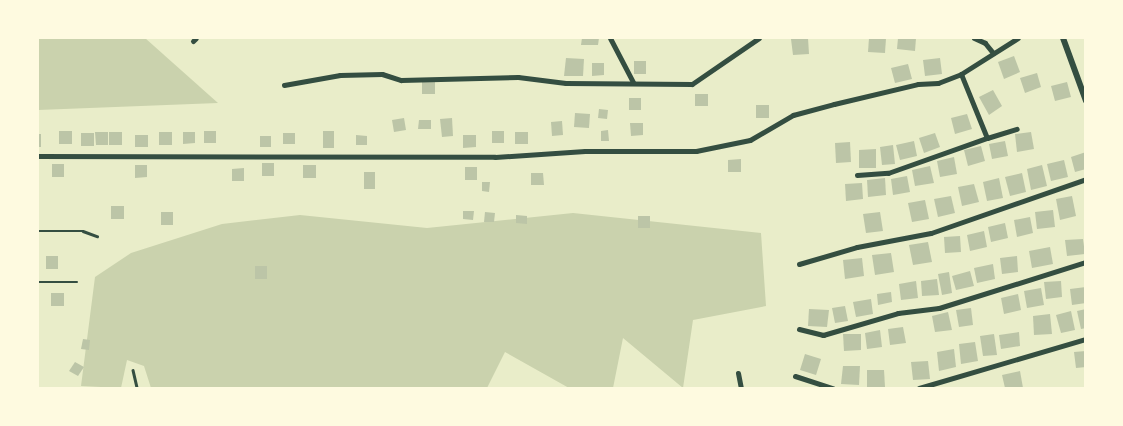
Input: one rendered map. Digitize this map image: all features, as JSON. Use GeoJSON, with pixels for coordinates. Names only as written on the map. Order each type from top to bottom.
{"type":"FeatureCollection","features":[{"type":"Feature","properties":{"kind":"street"},"geometry":{"type":"LineString","coordinates":[[610,38],[633,82]]}},
{"type":"Feature","properties":{"kind":"street"},"geometry":{"type":"LineString","coordinates":[[284,84],[340,75],[382,74],[401,80],[518,78],[566,83],[633,82],[666,86],[692,84],[759,38]]}},
{"type":"Feature","properties":{"kind":"street"},"geometry":{"type":"LineString","coordinates":[[974,38],[985,43],[993,53]]}},
{"type":"Feature","properties":{"kind":"street"},"geometry":{"type":"LineString","coordinates":[[38,156],[487,157],[585,151],[696,151],[750,140],[793,115],[918,84],[938,83],[961,74],[1018,38]]}},
{"type":"Feature","properties":{"kind":"street"},"geometry":{"type":"LineString","coordinates":[[1063,38],[1086,102]]}},
{"type":"Feature","properties":{"kind":"street"},"geometry":{"type":"LineString","coordinates":[[961,74],[987,138]]}},
{"type":"Feature","properties":{"kind":"street"},"geometry":{"type":"LineString","coordinates":[[857,175],[888,173],[1017,129]]}},
{"type":"Feature","properties":{"kind":"street"},"geometry":{"type":"LineString","coordinates":[[799,264],[858,247],[931,233],[1086,179]]}},
{"type":"Feature","properties":{"kind":"street"},"geometry":{"type":"LineString","coordinates":[[799,328],[823,335],[898,313],[939,308],[1086,262]]}},
{"type":"Feature","properties":{"kind":"street"},"geometry":{"type":"LineString","coordinates":[[919,388],[1086,339]]}},
{"type":"Feature","properties":{"kind":"street"},"geometry":{"type":"LineString","coordinates":[[738,373],[741,388]]}},
{"type":"Feature","properties":{"kind":"street"},"geometry":{"type":"LineString","coordinates":[[795,376],[833,388]]}},
{"type":"Feature","properties":{"kind":"lane"},"geometry":{"type":"LineString","coordinates":[[38,231],[83,231],[97,236]]}},
{"type":"Feature","properties":{"kind":"lane"},"geometry":{"type":"LineString","coordinates":[[38,282],[77,282]]}},
{"type":"Feature","properties":{"kind":"lane"},"geometry":{"type":"LineString","coordinates":[[134,370],[137,388]]}},
{"type":"Feature","properties":{"kind":"green space"},"geometry":{"type":"Polygon","coordinates":[[[38,38],[145,38],[218,103],[38,110],[38,38]]]}},
{"type":"Feature","properties":{"kind":"green space"},"geometry":{"type":"Polygon","coordinates":[[[573,213],[761,233],[766,306],[693,320],[683,388],[623,338],[613,388],[569,388],[505,352],[487,388],[151,388],[144,366],[127,360],[121,388],[81,386],[95,277],[131,253],[222,224],[300,215],[427,228],[573,213]]]}},
{"type":"Feature","properties":{"kind":"building"},"geometry":{"type":"Polygon","coordinates":[[[582,38],[599,38],[598,45],[581,45],[582,38]]]}},
{"type":"Feature","properties":{"kind":"building"},"geometry":{"type":"Polygon","coordinates":[[[808,38],[809,54],[793,55],[791,39],[808,38]]]}},
{"type":"Feature","properties":{"kind":"building"},"geometry":{"type":"Polygon","coordinates":[[[869,38],[886,38],[885,53],[868,52],[869,38]]]}},
{"type":"Feature","properties":{"kind":"building"},"geometry":{"type":"Polygon","coordinates":[[[898,38],[916,38],[915,51],[897,49],[898,38]]]}},
{"type":"Feature","properties":{"kind":"building"},"geometry":{"type":"Polygon","coordinates":[[[1014,56],[1020,72],[1004,79],[998,62],[1014,56]]]}},
{"type":"Feature","properties":{"kind":"building"},"geometry":{"type":"Polygon","coordinates":[[[566,58],[584,59],[583,76],[564,76],[566,58]]]}},
{"type":"Feature","properties":{"kind":"building"},"geometry":{"type":"Polygon","coordinates":[[[940,58],[942,74],[925,76],[923,60],[940,58]]]}},
{"type":"Feature","properties":{"kind":"building"},"geometry":{"type":"Polygon","coordinates":[[[634,61],[646,61],[646,74],[634,74],[634,61]]]}},
{"type":"Feature","properties":{"kind":"building"},"geometry":{"type":"Polygon","coordinates":[[[592,63],[604,63],[604,75],[592,76],[592,63]]]}},
{"type":"Feature","properties":{"kind":"building"},"geometry":{"type":"Polygon","coordinates":[[[908,64],[912,79],[895,83],[891,68],[908,64]]]}},
{"type":"Feature","properties":{"kind":"building"},"geometry":{"type":"Polygon","coordinates":[[[1037,73],[1041,87],[1025,93],[1020,78],[1037,73]]]}},
{"type":"Feature","properties":{"kind":"building"},"geometry":{"type":"Polygon","coordinates":[[[422,82],[435,82],[435,94],[422,94],[422,82]]]}},
{"type":"Feature","properties":{"kind":"building"},"geometry":{"type":"Polygon","coordinates":[[[1067,82],[1071,97],[1055,101],[1051,86],[1067,82]]]}},
{"type":"Feature","properties":{"kind":"building"},"geometry":{"type":"Polygon","coordinates":[[[993,90],[1002,106],[989,115],[979,97],[993,90]]]}},
{"type":"Feature","properties":{"kind":"building"},"geometry":{"type":"Polygon","coordinates":[[[695,94],[708,94],[708,106],[695,106],[695,94]]]}},
{"type":"Feature","properties":{"kind":"building"},"geometry":{"type":"Polygon","coordinates":[[[629,98],[641,98],[641,110],[629,110],[629,98]]]}},
{"type":"Feature","properties":{"kind":"building"},"geometry":{"type":"Polygon","coordinates":[[[756,105],[769,105],[769,118],[756,118],[756,105]]]}},
{"type":"Feature","properties":{"kind":"building"},"geometry":{"type":"Polygon","coordinates":[[[599,109],[608,110],[607,119],[598,118],[599,109]]]}},
{"type":"Feature","properties":{"kind":"building"},"geometry":{"type":"Polygon","coordinates":[[[575,113],[590,114],[589,128],[574,127],[575,113]]]}},
{"type":"Feature","properties":{"kind":"building"},"geometry":{"type":"Polygon","coordinates":[[[967,114],[972,129],[955,134],[951,118],[967,114]]]}},
{"type":"Feature","properties":{"kind":"building"},"geometry":{"type":"Polygon","coordinates":[[[404,118],[406,130],[394,132],[392,120],[404,118]]]}},
{"type":"Feature","properties":{"kind":"building"},"geometry":{"type":"Polygon","coordinates":[[[452,118],[453,136],[442,137],[440,119],[452,118]]]}},
{"type":"Feature","properties":{"kind":"building"},"geometry":{"type":"Polygon","coordinates":[[[419,120],[431,120],[431,129],[418,129],[419,120]]]}},
{"type":"Feature","properties":{"kind":"building"},"geometry":{"type":"Polygon","coordinates":[[[562,121],[563,135],[552,136],[551,122],[562,121]]]}},
{"type":"Feature","properties":{"kind":"building"},"geometry":{"type":"Polygon","coordinates":[[[630,123],[643,123],[643,135],[631,136],[630,123]]]}},
{"type":"Feature","properties":{"kind":"building"},"geometry":{"type":"Polygon","coordinates":[[[608,130],[609,141],[601,141],[601,131],[608,130]]]}},
{"type":"Feature","properties":{"kind":"building"},"geometry":{"type":"Polygon","coordinates":[[[59,131],[72,131],[72,144],[59,144],[59,131]]]}},
{"type":"Feature","properties":{"kind":"building"},"geometry":{"type":"Polygon","coordinates":[[[204,131],[216,131],[216,143],[204,143],[204,131]]]}},
{"type":"Feature","properties":{"kind":"building"},"geometry":{"type":"Polygon","coordinates":[[[323,131],[334,131],[334,148],[323,148],[323,131]]]}},
{"type":"Feature","properties":{"kind":"building"},"geometry":{"type":"Polygon","coordinates":[[[492,131],[504,131],[504,143],[492,143],[492,131]]]}},
{"type":"Feature","properties":{"kind":"building"},"geometry":{"type":"Polygon","coordinates":[[[95,132],[108,132],[108,145],[96,145],[95,132]]]}},
{"type":"Feature","properties":{"kind":"building"},"geometry":{"type":"Polygon","coordinates":[[[109,132],[122,132],[122,145],[109,145],[109,132]]]}},
{"type":"Feature","properties":{"kind":"building"},"geometry":{"type":"Polygon","coordinates":[[[159,132],[172,132],[172,145],[159,145],[159,132]]]}},
{"type":"Feature","properties":{"kind":"building"},"geometry":{"type":"Polygon","coordinates":[[[183,132],[195,132],[195,143],[183,144],[183,132]]]}},
{"type":"Feature","properties":{"kind":"building"},"geometry":{"type":"Polygon","coordinates":[[[515,132],[528,132],[528,144],[515,144],[515,132]]]}},
{"type":"Feature","properties":{"kind":"building"},"geometry":{"type":"Polygon","coordinates":[[[1031,132],[1034,149],[1017,152],[1015,134],[1031,132]]]}},
{"type":"Feature","properties":{"kind":"building"},"geometry":{"type":"Polygon","coordinates":[[[81,133],[94,133],[94,146],[81,146],[81,133]]]}},
{"type":"Feature","properties":{"kind":"building"},"geometry":{"type":"Polygon","coordinates":[[[283,133],[295,133],[295,144],[283,144],[283,133]]]}},
{"type":"Feature","properties":{"kind":"building"},"geometry":{"type":"Polygon","coordinates":[[[935,133],[940,147],[924,153],[919,138],[935,133]]]}},
{"type":"Feature","properties":{"kind":"building"},"geometry":{"type":"Polygon","coordinates":[[[38,134],[41,134],[41,147],[38,147],[38,134]]]}},
{"type":"Feature","properties":{"kind":"building"},"geometry":{"type":"Polygon","coordinates":[[[135,135],[148,135],[148,147],[135,147],[135,135]]]}},
{"type":"Feature","properties":{"kind":"building"},"geometry":{"type":"Polygon","coordinates":[[[356,135],[367,136],[367,145],[356,145],[356,135]]]}},
{"type":"Feature","properties":{"kind":"building"},"geometry":{"type":"Polygon","coordinates":[[[463,135],[476,135],[476,147],[463,148],[463,135]]]}},
{"type":"Feature","properties":{"kind":"building"},"geometry":{"type":"Polygon","coordinates":[[[260,136],[271,136],[271,147],[260,147],[260,136]]]}},
{"type":"Feature","properties":{"kind":"building"},"geometry":{"type":"Polygon","coordinates":[[[914,141],[917,156],[900,160],[896,145],[914,141]]]}},
{"type":"Feature","properties":{"kind":"building"},"geometry":{"type":"Polygon","coordinates":[[[1005,141],[1008,156],[992,159],[989,144],[1005,141]]]}},
{"type":"Feature","properties":{"kind":"building"},"geometry":{"type":"Polygon","coordinates":[[[850,142],[851,162],[836,163],[835,143],[850,142]]]}},
{"type":"Feature","properties":{"kind":"building"},"geometry":{"type":"Polygon","coordinates":[[[893,145],[895,164],[882,165],[880,147],[893,145]]]}},
{"type":"Feature","properties":{"kind":"building"},"geometry":{"type":"Polygon","coordinates":[[[981,146],[985,161],[968,166],[964,150],[981,146]]]}},
{"type":"Feature","properties":{"kind":"building"},"geometry":{"type":"Polygon","coordinates":[[[876,149],[876,168],[859,168],[859,150],[876,149]]]}},
{"type":"Feature","properties":{"kind":"building"},"geometry":{"type":"Polygon","coordinates":[[[1086,152],[1086,169],[1075,172],[1071,157],[1086,152]]]}},
{"type":"Feature","properties":{"kind":"building"},"geometry":{"type":"Polygon","coordinates":[[[954,157],[957,174],[940,177],[937,161],[954,157]]]}},
{"type":"Feature","properties":{"kind":"building"},"geometry":{"type":"Polygon","coordinates":[[[741,159],[741,172],[728,172],[728,160],[741,159]]]}},
{"type":"Feature","properties":{"kind":"building"},"geometry":{"type":"Polygon","coordinates":[[[1064,160],[1068,177],[1051,181],[1047,164],[1064,160]]]}},
{"type":"Feature","properties":{"kind":"building"},"geometry":{"type":"Polygon","coordinates":[[[262,163],[274,163],[274,176],[262,176],[262,163]]]}},
{"type":"Feature","properties":{"kind":"building"},"geometry":{"type":"Polygon","coordinates":[[[52,164],[64,164],[64,177],[52,177],[52,164]]]}},
{"type":"Feature","properties":{"kind":"building"},"geometry":{"type":"Polygon","coordinates":[[[135,165],[147,165],[147,177],[135,178],[135,165]]]}},
{"type":"Feature","properties":{"kind":"building"},"geometry":{"type":"Polygon","coordinates":[[[303,165],[316,165],[316,178],[303,178],[303,165]]]}},
{"type":"Feature","properties":{"kind":"building"},"geometry":{"type":"Polygon","coordinates":[[[1042,165],[1047,186],[1031,190],[1027,169],[1042,165]]]}},
{"type":"Feature","properties":{"kind":"building"},"geometry":{"type":"Polygon","coordinates":[[[930,166],[934,183],[915,186],[912,170],[930,166]]]}},
{"type":"Feature","properties":{"kind":"building"},"geometry":{"type":"Polygon","coordinates":[[[465,167],[477,167],[477,180],[465,180],[465,167]]]}},
{"type":"Feature","properties":{"kind":"building"},"geometry":{"type":"Polygon","coordinates":[[[244,168],[244,181],[232,181],[232,169],[244,168]]]}},
{"type":"Feature","properties":{"kind":"building"},"geometry":{"type":"Polygon","coordinates":[[[364,172],[375,172],[375,189],[364,189],[364,172]]]}},
{"type":"Feature","properties":{"kind":"building"},"geometry":{"type":"Polygon","coordinates":[[[531,173],[543,173],[544,185],[531,185],[531,173]]]}},
{"type":"Feature","properties":{"kind":"building"},"geometry":{"type":"Polygon","coordinates":[[[1022,173],[1026,192],[1010,196],[1005,177],[1022,173]]]}},
{"type":"Feature","properties":{"kind":"building"},"geometry":{"type":"Polygon","coordinates":[[[907,176],[910,192],[893,195],[891,179],[907,176]]]}},
{"type":"Feature","properties":{"kind":"building"},"geometry":{"type":"Polygon","coordinates":[[[885,178],[886,195],[868,197],[867,180],[885,178]]]}},
{"type":"Feature","properties":{"kind":"building"},"geometry":{"type":"Polygon","coordinates":[[[999,178],[1003,198],[987,201],[983,182],[999,178]]]}},
{"type":"Feature","properties":{"kind":"building"},"geometry":{"type":"Polygon","coordinates":[[[482,182],[490,182],[489,192],[482,191],[482,182]]]}},
{"type":"Feature","properties":{"kind":"building"},"geometry":{"type":"Polygon","coordinates":[[[862,183],[863,199],[846,201],[845,184],[862,183]]]}},
{"type":"Feature","properties":{"kind":"building"},"geometry":{"type":"Polygon","coordinates":[[[974,184],[979,202],[962,206],[958,187],[974,184]]]}},
{"type":"Feature","properties":{"kind":"building"},"geometry":{"type":"Polygon","coordinates":[[[951,196],[955,213],[938,217],[934,199],[951,196]]]}},
{"type":"Feature","properties":{"kind":"building"},"geometry":{"type":"Polygon","coordinates":[[[1072,196],[1076,216],[1060,220],[1056,199],[1072,196]]]}},
{"type":"Feature","properties":{"kind":"building"},"geometry":{"type":"Polygon","coordinates":[[[925,200],[929,219],[912,222],[908,203],[925,200]]]}},
{"type":"Feature","properties":{"kind":"building"},"geometry":{"type":"Polygon","coordinates":[[[111,206],[124,206],[124,219],[111,219],[111,206]]]}},
{"type":"Feature","properties":{"kind":"building"},"geometry":{"type":"Polygon","coordinates":[[[1053,210],[1055,227],[1037,229],[1035,212],[1053,210]]]}},
{"type":"Feature","properties":{"kind":"building"},"geometry":{"type":"Polygon","coordinates":[[[463,211],[474,211],[473,220],[463,219],[463,211]]]}},
{"type":"Feature","properties":{"kind":"building"},"geometry":{"type":"Polygon","coordinates":[[[161,212],[173,212],[173,225],[161,225],[161,212]]]}},
{"type":"Feature","properties":{"kind":"building"},"geometry":{"type":"Polygon","coordinates":[[[485,212],[495,213],[494,222],[484,222],[485,212]]]}},
{"type":"Feature","properties":{"kind":"building"},"geometry":{"type":"Polygon","coordinates":[[[880,212],[883,231],[866,233],[863,214],[880,212]]]}},
{"type":"Feature","properties":{"kind":"building"},"geometry":{"type":"Polygon","coordinates":[[[516,215],[527,216],[527,224],[516,223],[516,215]]]}},
{"type":"Feature","properties":{"kind":"building"},"geometry":{"type":"Polygon","coordinates":[[[638,216],[650,216],[650,228],[638,228],[638,216]]]}},
{"type":"Feature","properties":{"kind":"building"},"geometry":{"type":"Polygon","coordinates":[[[1030,217],[1033,233],[1017,237],[1014,220],[1030,217]]]}},
{"type":"Feature","properties":{"kind":"building"},"geometry":{"type":"Polygon","coordinates":[[[1005,223],[1008,238],[991,242],[988,227],[1005,223]]]}},
{"type":"Feature","properties":{"kind":"building"},"geometry":{"type":"Polygon","coordinates":[[[984,231],[987,247],[970,251],[967,235],[984,231]]]}},
{"type":"Feature","properties":{"kind":"building"},"geometry":{"type":"Polygon","coordinates":[[[960,236],[961,252],[945,253],[944,237],[960,236]]]}},
{"type":"Feature","properties":{"kind":"building"},"geometry":{"type":"Polygon","coordinates":[[[1083,239],[1085,254],[1067,256],[1065,240],[1083,239]]]}},
{"type":"Feature","properties":{"kind":"building"},"geometry":{"type":"Polygon","coordinates":[[[928,242],[932,262],[913,265],[909,245],[928,242]]]}},
{"type":"Feature","properties":{"kind":"building"},"geometry":{"type":"Polygon","coordinates":[[[1050,247],[1053,264],[1032,268],[1029,251],[1050,247]]]}},
{"type":"Feature","properties":{"kind":"building"},"geometry":{"type":"Polygon","coordinates":[[[891,253],[894,272],[875,275],[872,255],[891,253]]]}},
{"type":"Feature","properties":{"kind":"building"},"geometry":{"type":"Polygon","coordinates":[[[46,256],[58,256],[58,269],[46,269],[46,256]]]}},
{"type":"Feature","properties":{"kind":"building"},"geometry":{"type":"Polygon","coordinates":[[[1017,256],[1018,272],[1002,274],[1000,258],[1017,256]]]}},
{"type":"Feature","properties":{"kind":"building"},"geometry":{"type":"Polygon","coordinates":[[[862,258],[864,276],[845,279],[843,260],[862,258]]]}},
{"type":"Feature","properties":{"kind":"building"},"geometry":{"type":"Polygon","coordinates":[[[993,264],[995,279],[977,283],[974,268],[993,264]]]}},
{"type":"Feature","properties":{"kind":"building"},"geometry":{"type":"Polygon","coordinates":[[[255,266],[267,266],[267,279],[255,279],[255,266]]]}},
{"type":"Feature","properties":{"kind":"building"},"geometry":{"type":"Polygon","coordinates":[[[970,271],[974,286],[956,290],[952,276],[970,271]]]}},
{"type":"Feature","properties":{"kind":"building"},"geometry":{"type":"Polygon","coordinates":[[[949,272],[952,293],[942,295],[938,274],[949,272]]]}},
{"type":"Feature","properties":{"kind":"building"},"geometry":{"type":"Polygon","coordinates":[[[937,279],[939,295],[922,296],[921,281],[937,279]]]}},
{"type":"Feature","properties":{"kind":"building"},"geometry":{"type":"Polygon","coordinates":[[[916,281],[918,298],[901,300],[899,284],[916,281]]]}},
{"type":"Feature","properties":{"kind":"building"},"geometry":{"type":"Polygon","coordinates":[[[1061,281],[1062,297],[1046,299],[1044,282],[1061,281]]]}},
{"type":"Feature","properties":{"kind":"building"},"geometry":{"type":"Polygon","coordinates":[[[1086,287],[1086,303],[1072,305],[1070,289],[1086,287]]]}},
{"type":"Feature","properties":{"kind":"building"},"geometry":{"type":"Polygon","coordinates":[[[1041,288],[1044,305],[1027,308],[1024,291],[1041,288]]]}},
{"type":"Feature","properties":{"kind":"building"},"geometry":{"type":"Polygon","coordinates":[[[891,292],[892,302],[878,305],[877,294],[891,292]]]}},
{"type":"Feature","properties":{"kind":"building"},"geometry":{"type":"Polygon","coordinates":[[[51,293],[64,293],[64,306],[51,306],[51,293]]]}},
{"type":"Feature","properties":{"kind":"building"},"geometry":{"type":"Polygon","coordinates":[[[1018,294],[1021,310],[1004,314],[1001,298],[1018,294]]]}},
{"type":"Feature","properties":{"kind":"building"},"geometry":{"type":"Polygon","coordinates":[[[871,299],[873,314],[856,317],[853,302],[871,299]]]}},
{"type":"Feature","properties":{"kind":"building"},"geometry":{"type":"Polygon","coordinates":[[[845,306],[848,321],[835,323],[832,308],[845,306]]]}},
{"type":"Feature","properties":{"kind":"building"},"geometry":{"type":"Polygon","coordinates":[[[971,308],[973,325],[959,327],[956,310],[971,308]]]}},
{"type":"Feature","properties":{"kind":"building"},"geometry":{"type":"Polygon","coordinates":[[[809,309],[829,310],[827,327],[808,326],[809,309]]]}},
{"type":"Feature","properties":{"kind":"building"},"geometry":{"type":"Polygon","coordinates":[[[1086,309],[1086,328],[1081,329],[1077,311],[1086,309]]]}},
{"type":"Feature","properties":{"kind":"building"},"geometry":{"type":"Polygon","coordinates":[[[1071,311],[1075,330],[1061,333],[1056,315],[1071,311]]]}},
{"type":"Feature","properties":{"kind":"building"},"geometry":{"type":"Polygon","coordinates":[[[948,312],[952,330],[935,332],[932,316],[948,312]]]}},
{"type":"Feature","properties":{"kind":"building"},"geometry":{"type":"Polygon","coordinates":[[[1050,314],[1052,334],[1034,335],[1033,316],[1050,314]]]}},
{"type":"Feature","properties":{"kind":"building"},"geometry":{"type":"Polygon","coordinates":[[[903,327],[906,343],[890,345],[888,329],[903,327]]]}},
{"type":"Feature","properties":{"kind":"building"},"geometry":{"type":"Polygon","coordinates":[[[880,330],[882,347],[867,349],[865,333],[880,330]]]}},
{"type":"Feature","properties":{"kind":"building"},"geometry":{"type":"Polygon","coordinates":[[[1019,332],[1020,346],[1001,349],[999,335],[1019,332]]]}},
{"type":"Feature","properties":{"kind":"building"},"geometry":{"type":"Polygon","coordinates":[[[843,334],[861,334],[861,350],[844,351],[843,334]]]}},
{"type":"Feature","properties":{"kind":"building"},"geometry":{"type":"Polygon","coordinates":[[[994,334],[997,355],[983,356],[980,336],[994,334]]]}},
{"type":"Feature","properties":{"kind":"building"},"geometry":{"type":"Polygon","coordinates":[[[83,339],[90,340],[89,350],[81,349],[83,339]]]}},
{"type":"Feature","properties":{"kind":"building"},"geometry":{"type":"Polygon","coordinates":[[[975,342],[978,361],[961,364],[959,344],[975,342]]]}},
{"type":"Feature","properties":{"kind":"building"},"geometry":{"type":"Polygon","coordinates":[[[954,349],[956,367],[939,371],[937,352],[954,349]]]}},
{"type":"Feature","properties":{"kind":"building"},"geometry":{"type":"Polygon","coordinates":[[[1086,351],[1086,367],[1076,368],[1074,352],[1086,351]]]}},
{"type":"Feature","properties":{"kind":"building"},"geometry":{"type":"Polygon","coordinates":[[[805,354],[821,359],[816,375],[800,370],[805,354]]]}},
{"type":"Feature","properties":{"kind":"building"},"geometry":{"type":"Polygon","coordinates":[[[928,361],[930,379],[913,380],[911,362],[928,361]]]}},
{"type":"Feature","properties":{"kind":"building"},"geometry":{"type":"Polygon","coordinates":[[[75,362],[84,367],[78,376],[69,371],[75,362]]]}},
{"type":"Feature","properties":{"kind":"building"},"geometry":{"type":"Polygon","coordinates":[[[843,366],[860,366],[859,385],[841,384],[843,366]]]}},
{"type":"Feature","properties":{"kind":"building"},"geometry":{"type":"Polygon","coordinates":[[[867,370],[884,370],[885,387],[867,387],[867,370]]]}},
{"type":"Feature","properties":{"kind":"building"},"geometry":{"type":"Polygon","coordinates":[[[1020,371],[1023,388],[1005,388],[1002,375],[1020,371]]]}}]}
